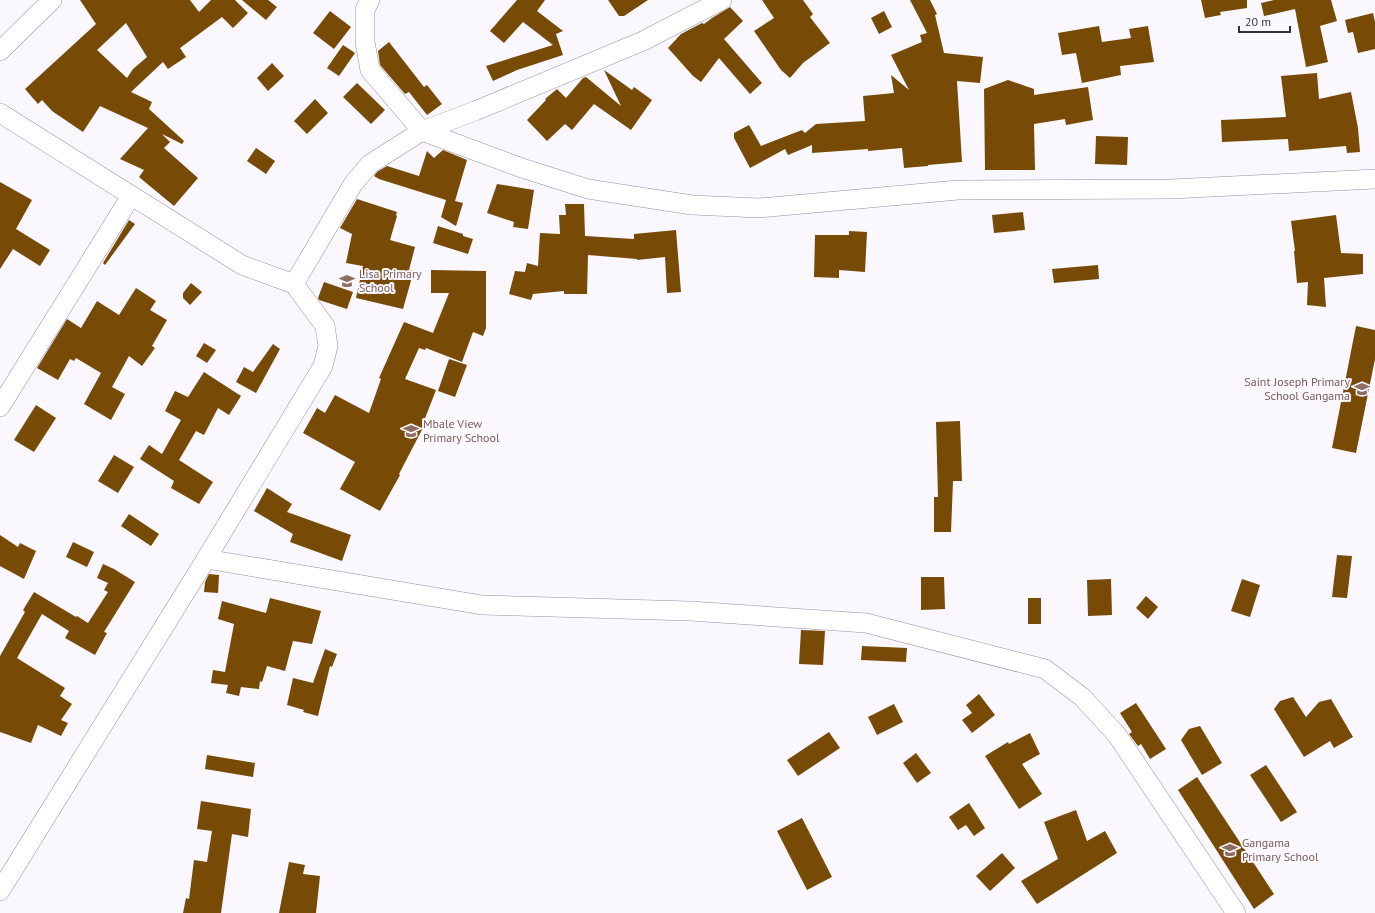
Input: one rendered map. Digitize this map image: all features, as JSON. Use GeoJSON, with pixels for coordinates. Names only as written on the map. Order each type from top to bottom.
{"type":"FeatureCollection","features":[{"type":"Feature","properties":{"kind":"street"},"geometry":{"type":"LineString","coordinates":[[0,52],[52,0]]}},
{"type":"Feature","properties":{"kind":"street"},"geometry":{"type":"LineString","coordinates":[[370,0],[365,10],[365,42],[370,70],[422,130],[522,168],[588,189],[692,205],[759,208],[958,190],[1171,189],[1375,180]]}},
{"type":"Feature","properties":{"kind":"street"},"geometry":{"type":"LineString","coordinates":[[294,284],[353,184],[370,164],[422,130],[475,111],[643,41],[722,0]]}},
{"type":"Feature","properties":{"kind":"street"},"geometry":{"type":"LineString","coordinates":[[0,113],[242,265],[294,284],[325,326],[328,346],[323,366],[206,559],[0,891]]}},
{"type":"Feature","properties":{"kind":"street"},"geometry":{"type":"LineString","coordinates":[[0,407],[131,196]]}},
{"type":"Feature","properties":{"kind":"street"},"geometry":{"type":"LineString","coordinates":[[206,559],[482,605],[690,611],[866,623],[1045,669],[1082,697],[1117,735],[1236,913]]}},
{"type":"Feature","properties":{"kind":"building"},"geometry":{"type":"Polygon","coordinates":[[[80,0],[190,0],[199,12],[211,0],[235,0],[248,13],[233,28],[222,17],[180,48],[186,57],[168,69],[163,62],[131,92],[152,102],[149,109],[184,141],[182,144],[162,134],[170,142],[164,148],[198,178],[174,206],[139,177],[144,170],[120,159],[148,128],[100,106],[83,132],[52,111],[42,100],[38,104],[25,89],[96,24],[80,0]],[[126,23],[97,50],[127,78],[133,69],[147,57],[126,23]]]}},
{"type":"Feature","properties":{"kind":"building"},"geometry":{"type":"Polygon","coordinates":[[[242,0],[268,0],[277,7],[266,20],[242,0]]]}},
{"type":"Feature","properties":{"kind":"building"},"geometry":{"type":"Polygon","coordinates":[[[517,0],[545,0],[537,11],[563,31],[556,34],[563,55],[517,70],[493,81],[486,66],[553,45],[523,22],[504,43],[490,31],[517,0]]]}},
{"type":"Feature","properties":{"kind":"building"},"geometry":{"type":"Polygon","coordinates":[[[608,0],[648,0],[624,16],[619,16],[608,0]]]}},
{"type":"Feature","properties":{"kind":"building"},"geometry":{"type":"Polygon","coordinates":[[[762,0],[803,0],[813,14],[810,17],[830,43],[803,63],[790,78],[781,70],[754,31],[774,18],[762,0]]]}},
{"type":"Feature","properties":{"kind":"building"},"geometry":{"type":"Polygon","coordinates":[[[910,0],[930,0],[937,14],[935,15],[944,53],[983,57],[980,83],[957,81],[962,162],[904,168],[902,148],[812,153],[812,145],[788,155],[785,149],[750,168],[734,138],[734,133],[749,125],[761,146],[802,130],[805,133],[816,124],[865,121],[863,96],[894,93],[891,75],[909,90],[891,55],[922,42],[920,35],[927,33],[910,0]]]}},
{"type":"Feature","properties":{"kind":"building"},"geometry":{"type":"Polygon","coordinates":[[[1201,0],[1247,0],[1247,8],[1220,12],[1221,15],[1205,18],[1201,0]]]}},
{"type":"Feature","properties":{"kind":"building"},"geometry":{"type":"Polygon","coordinates":[[[1274,0],[1331,0],[1337,21],[1320,26],[1328,62],[1306,67],[1295,9],[1264,16],[1261,3],[1274,0]]]}},
{"type":"Feature","properties":{"kind":"building"},"geometry":{"type":"Polygon","coordinates":[[[730,7],[743,21],[724,39],[762,83],[750,94],[719,58],[701,82],[693,76],[668,48],[681,34],[702,23],[704,24],[730,7]]]}},
{"type":"Feature","properties":{"kind":"building"},"geometry":{"type":"Polygon","coordinates":[[[330,11],[351,27],[334,49],[313,33],[330,11]]]}},
{"type":"Feature","properties":{"kind":"building"},"geometry":{"type":"Polygon","coordinates":[[[884,11],[892,27],[879,34],[871,18],[884,11]]]}},
{"type":"Feature","properties":{"kind":"building"},"geometry":{"type":"Polygon","coordinates":[[[1373,13],[1375,22],[1375,49],[1358,53],[1353,32],[1348,33],[1345,20],[1373,13]]]}},
{"type":"Feature","properties":{"kind":"building"},"geometry":{"type":"Polygon","coordinates":[[[1099,26],[1102,42],[1131,38],[1129,29],[1148,26],[1154,62],[1120,66],[1121,75],[1082,83],[1076,53],[1062,55],[1058,33],[1099,26]]]}},
{"type":"Feature","properties":{"kind":"building"},"geometry":{"type":"Polygon","coordinates":[[[389,42],[424,87],[427,85],[442,104],[427,115],[409,92],[405,94],[380,65],[378,51],[389,42]]]}},
{"type":"Feature","properties":{"kind":"building"},"geometry":{"type":"Polygon","coordinates":[[[343,45],[355,53],[339,76],[327,68],[343,45]]]}},
{"type":"Feature","properties":{"kind":"building"},"geometry":{"type":"Polygon","coordinates":[[[272,63],[284,76],[268,91],[257,78],[272,63]]]}},
{"type":"Feature","properties":{"kind":"building"},"geometry":{"type":"Polygon","coordinates":[[[604,70],[632,90],[634,87],[652,100],[631,130],[594,104],[572,130],[565,124],[547,141],[527,120],[546,100],[545,99],[557,89],[566,98],[583,78],[586,77],[621,106],[604,70]]]}},
{"type":"Feature","properties":{"kind":"building"},"geometry":{"type":"Polygon","coordinates":[[[1317,73],[1319,99],[1351,92],[1358,128],[1360,152],[1347,153],[1346,146],[1289,151],[1288,139],[1222,142],[1221,120],[1286,117],[1281,76],[1317,73]]]}},
{"type":"Feature","properties":{"kind":"building"},"geometry":{"type":"Polygon","coordinates":[[[1008,80],[1034,89],[1034,95],[1088,87],[1093,120],[1066,125],[1065,119],[1034,124],[1035,170],[985,170],[984,89],[1008,80]]]}},
{"type":"Feature","properties":{"kind":"building"},"geometry":{"type":"Polygon","coordinates":[[[357,83],[385,110],[371,124],[343,97],[357,83]]]}},
{"type":"Feature","properties":{"kind":"building"},"geometry":{"type":"Polygon","coordinates":[[[315,99],[328,113],[307,134],[294,121],[315,99]]]}},
{"type":"Feature","properties":{"kind":"building"},"geometry":{"type":"Polygon","coordinates":[[[1096,136],[1128,137],[1127,165],[1095,164],[1096,136]]]}},
{"type":"Feature","properties":{"kind":"building"},"geometry":{"type":"Polygon","coordinates":[[[256,148],[275,161],[266,174],[247,161],[256,148]]]}},
{"type":"Feature","properties":{"kind":"building"},"geometry":{"type":"Polygon","coordinates":[[[443,150],[467,160],[455,201],[463,203],[456,226],[441,217],[446,200],[379,179],[374,176],[377,172],[387,166],[419,176],[427,151],[434,158],[443,150]]]}},
{"type":"Feature","properties":{"kind":"building"},"geometry":{"type":"Polygon","coordinates":[[[0,182],[32,200],[16,229],[50,250],[40,266],[13,249],[0,269],[0,182]]]}},
{"type":"Feature","properties":{"kind":"building"},"geometry":{"type":"Polygon","coordinates":[[[497,184],[534,190],[528,229],[513,227],[514,222],[487,213],[497,184]]]}},
{"type":"Feature","properties":{"kind":"building"},"geometry":{"type":"Polygon","coordinates":[[[357,199],[397,212],[390,240],[415,247],[409,270],[414,270],[403,309],[356,298],[363,266],[346,263],[352,234],[340,228],[357,199]]]}},
{"type":"Feature","properties":{"kind":"building"},"geometry":{"type":"Polygon","coordinates":[[[565,204],[584,204],[585,236],[634,239],[634,234],[676,230],[681,292],[667,293],[665,257],[637,260],[588,255],[587,294],[564,294],[564,291],[533,294],[531,300],[509,294],[515,271],[525,272],[527,263],[538,266],[540,233],[560,234],[559,215],[566,215],[565,204]]]}},
{"type":"Feature","properties":{"kind":"building"},"geometry":{"type":"Polygon","coordinates":[[[1023,212],[1025,230],[994,233],[992,215],[1023,212]]]}},
{"type":"Feature","properties":{"kind":"building"},"geometry":{"type":"Polygon","coordinates":[[[1336,215],[1341,253],[1363,254],[1363,274],[1324,278],[1326,307],[1307,305],[1308,282],[1297,283],[1291,221],[1336,215]]]}},
{"type":"Feature","properties":{"kind":"building"},"geometry":{"type":"Polygon","coordinates":[[[129,220],[135,224],[105,265],[103,263],[129,220]]]}},
{"type":"Feature","properties":{"kind":"building"},"geometry":{"type":"Polygon","coordinates":[[[438,226],[463,234],[463,236],[473,239],[468,254],[433,243],[438,226]]]}},
{"type":"Feature","properties":{"kind":"building"},"geometry":{"type":"Polygon","coordinates":[[[849,231],[867,232],[865,272],[839,270],[839,278],[814,277],[815,235],[849,235],[849,231]]]}},
{"type":"Feature","properties":{"kind":"building"},"geometry":{"type":"Polygon","coordinates":[[[1098,265],[1099,279],[1054,283],[1052,269],[1098,265]]]}},
{"type":"Feature","properties":{"kind":"building"},"geometry":{"type":"Polygon","coordinates":[[[431,270],[486,271],[486,328],[483,336],[473,332],[462,362],[426,348],[425,350],[419,348],[405,379],[436,390],[424,421],[426,422],[399,474],[400,475],[380,511],[340,489],[355,462],[303,433],[317,408],[325,413],[335,395],[369,413],[381,379],[379,378],[404,322],[433,333],[449,293],[431,293],[431,270]]]}},
{"type":"Feature","properties":{"kind":"building"},"geometry":{"type":"Polygon","coordinates":[[[324,282],[353,292],[347,309],[319,300],[318,298],[324,282]]]}},
{"type":"Feature","properties":{"kind":"building"},"geometry":{"type":"Polygon","coordinates":[[[191,283],[202,292],[190,305],[183,298],[183,293],[191,283]]]}},
{"type":"Feature","properties":{"kind":"building"},"geometry":{"type":"Polygon","coordinates":[[[136,288],[156,301],[150,310],[167,320],[152,346],[155,348],[142,366],[129,356],[112,387],[125,394],[111,420],[84,404],[101,373],[76,358],[74,361],[70,359],[58,380],[37,368],[67,319],[81,328],[97,301],[119,315],[136,288]]]}},
{"type":"Feature","properties":{"kind":"building"},"geometry":{"type":"Polygon","coordinates":[[[1356,326],[1375,330],[1375,359],[1356,453],[1332,448],[1356,326]]]}},
{"type":"Feature","properties":{"kind":"building"},"geometry":{"type":"Polygon","coordinates":[[[204,343],[216,350],[207,363],[196,356],[204,343]]]}},
{"type":"Feature","properties":{"kind":"building"},"geometry":{"type":"Polygon","coordinates":[[[273,344],[280,349],[256,393],[236,382],[244,367],[253,372],[273,344]]]}},
{"type":"Feature","properties":{"kind":"building"},"geometry":{"type":"Polygon","coordinates":[[[449,359],[467,365],[455,397],[438,391],[449,359]]]}},
{"type":"Feature","properties":{"kind":"building"},"geometry":{"type":"Polygon","coordinates":[[[204,372],[241,396],[229,415],[218,408],[204,435],[196,431],[179,460],[213,482],[199,504],[171,488],[174,481],[140,459],[149,445],[162,454],[181,420],[165,411],[175,391],[188,397],[204,372]]]}},
{"type":"Feature","properties":{"kind":"building"},"geometry":{"type":"Polygon","coordinates":[[[36,405],[56,418],[34,452],[14,440],[36,405]]]}},
{"type":"Feature","properties":{"kind":"building"},"geometry":{"type":"Polygon","coordinates":[[[960,421],[962,481],[953,481],[951,532],[934,532],[934,497],[938,497],[936,422],[960,421]]]}},
{"type":"Feature","properties":{"kind":"building"},"geometry":{"type":"Polygon","coordinates":[[[114,455],[134,467],[118,493],[98,481],[114,455]]]}},
{"type":"Feature","properties":{"kind":"building"},"geometry":{"type":"Polygon","coordinates":[[[267,488],[292,504],[287,512],[351,535],[342,561],[290,542],[293,534],[254,511],[267,488]]]}},
{"type":"Feature","properties":{"kind":"building"},"geometry":{"type":"Polygon","coordinates":[[[129,514],[159,534],[151,546],[121,526],[129,514]]]}},
{"type":"Feature","properties":{"kind":"building"},"geometry":{"type":"Polygon","coordinates":[[[0,535],[18,547],[20,543],[36,551],[24,579],[0,566],[0,535]]]}},
{"type":"Feature","properties":{"kind":"building"},"geometry":{"type":"Polygon","coordinates":[[[73,542],[94,552],[87,567],[66,557],[73,542]]]}},
{"type":"Feature","properties":{"kind":"building"},"geometry":{"type":"Polygon","coordinates":[[[1337,555],[1352,556],[1347,598],[1332,597],[1337,555]]]}},
{"type":"Feature","properties":{"kind":"building"},"geometry":{"type":"Polygon","coordinates":[[[103,564],[135,582],[104,632],[107,633],[95,655],[65,638],[69,631],[42,614],[17,658],[65,688],[60,696],[72,704],[61,720],[68,723],[61,736],[38,725],[31,743],[0,732],[0,656],[25,612],[23,610],[34,592],[88,623],[108,592],[104,590],[108,583],[97,578],[103,564]]]}},
{"type":"Feature","properties":{"kind":"building"},"geometry":{"type":"Polygon","coordinates":[[[209,574],[219,575],[218,593],[204,592],[205,582],[209,574]]]}},
{"type":"Feature","properties":{"kind":"building"},"geometry":{"type":"Polygon","coordinates":[[[921,577],[944,577],[945,609],[921,610],[921,577]]]}},
{"type":"Feature","properties":{"kind":"building"},"geometry":{"type":"Polygon","coordinates":[[[1111,579],[1112,615],[1088,616],[1087,580],[1111,579]]]}},
{"type":"Feature","properties":{"kind":"building"},"geometry":{"type":"Polygon","coordinates":[[[1242,579],[1260,585],[1250,617],[1231,611],[1242,579]]]}},
{"type":"Feature","properties":{"kind":"building"},"geometry":{"type":"Polygon","coordinates":[[[1146,596],[1158,607],[1148,619],[1136,608],[1146,596]]]}},
{"type":"Feature","properties":{"kind":"building"},"geometry":{"type":"Polygon","coordinates":[[[270,598],[321,611],[312,644],[293,641],[285,671],[267,666],[262,682],[260,681],[259,689],[241,687],[239,696],[226,693],[228,685],[211,683],[213,670],[225,672],[234,624],[218,619],[222,601],[266,613],[270,598]]]}},
{"type":"Feature","properties":{"kind":"building"},"geometry":{"type":"Polygon","coordinates":[[[1028,598],[1041,598],[1041,624],[1028,624],[1028,598]]]}},
{"type":"Feature","properties":{"kind":"building"},"geometry":{"type":"Polygon","coordinates":[[[801,630],[825,631],[823,665],[799,664],[801,630]]]}},
{"type":"Feature","properties":{"kind":"building"},"geometry":{"type":"Polygon","coordinates":[[[862,646],[907,648],[906,662],[861,660],[862,646]]]}},
{"type":"Feature","properties":{"kind":"building"},"geometry":{"type":"Polygon","coordinates":[[[325,649],[337,654],[332,667],[330,666],[318,716],[303,712],[304,710],[287,705],[293,678],[313,683],[325,649]]]}},
{"type":"Feature","properties":{"kind":"building"},"geometry":{"type":"Polygon","coordinates":[[[979,694],[995,715],[972,733],[962,720],[972,713],[966,705],[979,694]]]}},
{"type":"Feature","properties":{"kind":"building"},"geometry":{"type":"Polygon","coordinates":[[[1293,697],[1306,717],[1319,702],[1331,699],[1353,737],[1334,748],[1330,741],[1304,757],[1274,709],[1280,701],[1293,697]]]}},
{"type":"Feature","properties":{"kind":"building"},"geometry":{"type":"Polygon","coordinates":[[[1136,703],[1166,749],[1150,759],[1141,744],[1138,746],[1129,734],[1132,732],[1120,713],[1136,703]]]}},
{"type":"Feature","properties":{"kind":"building"},"geometry":{"type":"Polygon","coordinates":[[[894,704],[903,722],[877,735],[868,717],[894,704]]]}},
{"type":"Feature","properties":{"kind":"building"},"geometry":{"type":"Polygon","coordinates":[[[1200,726],[1222,763],[1202,775],[1181,740],[1189,729],[1200,726]]]}},
{"type":"Feature","properties":{"kind":"building"},"geometry":{"type":"Polygon","coordinates":[[[829,732],[840,748],[798,776],[787,760],[829,732]]]}},
{"type":"Feature","properties":{"kind":"building"},"geometry":{"type":"Polygon","coordinates":[[[1030,733],[1040,754],[1022,764],[1042,794],[1019,809],[985,756],[1008,742],[1009,744],[1030,733]]]}},
{"type":"Feature","properties":{"kind":"building"},"geometry":{"type":"Polygon","coordinates":[[[916,753],[931,773],[917,783],[903,763],[916,753]]]}},
{"type":"Feature","properties":{"kind":"building"},"geometry":{"type":"Polygon","coordinates":[[[207,755],[255,763],[253,777],[205,769],[207,755]]]}},
{"type":"Feature","properties":{"kind":"building"},"geometry":{"type":"Polygon","coordinates":[[[1266,765],[1297,812],[1281,822],[1250,775],[1266,765]]]}},
{"type":"Feature","properties":{"kind":"building"},"geometry":{"type":"Polygon","coordinates":[[[1197,777],[1274,894],[1254,909],[1178,790],[1197,777]]]}},
{"type":"Feature","properties":{"kind":"building"},"geometry":{"type":"Polygon","coordinates":[[[201,801],[251,809],[248,837],[232,834],[221,913],[183,913],[186,898],[189,899],[194,860],[207,862],[212,831],[197,829],[201,801]]]}},
{"type":"Feature","properties":{"kind":"building"},"geometry":{"type":"Polygon","coordinates":[[[969,803],[985,828],[974,836],[966,825],[958,830],[949,817],[969,803]]]}},
{"type":"Feature","properties":{"kind":"building"},"geometry":{"type":"Polygon","coordinates":[[[1076,810],[1087,841],[1105,831],[1117,853],[1037,904],[1021,881],[1058,859],[1044,822],[1076,810]]]}},
{"type":"Feature","properties":{"kind":"building"},"geometry":{"type":"Polygon","coordinates":[[[802,818],[832,877],[807,890],[777,831],[802,818]]]}},
{"type":"Feature","properties":{"kind":"building"},"geometry":{"type":"Polygon","coordinates":[[[1002,853],[1015,868],[990,891],[976,876],[1002,853]]]}},
{"type":"Feature","properties":{"kind":"building"},"geometry":{"type":"Polygon","coordinates":[[[289,862],[305,865],[303,874],[320,876],[316,913],[279,913],[289,862]]]}},
{"type":"Feature","properties":{"kind":"place","name":"Lisa Primary School"},"geometry":{"type":"Point","coordinates":[347,281]}},
{"type":"Feature","properties":{"kind":"place","name":"Saint Joseph Primary School Gangama"},"geometry":{"type":"Point","coordinates":[1362,389]}},
{"type":"Feature","properties":{"kind":"place","name":"Mbale View Primary School"},"geometry":{"type":"Point","coordinates":[411,431]}},
{"type":"Feature","properties":{"kind":"place","name":"Gangama Primary School"},"geometry":{"type":"Point","coordinates":[1230,850]}}]}
